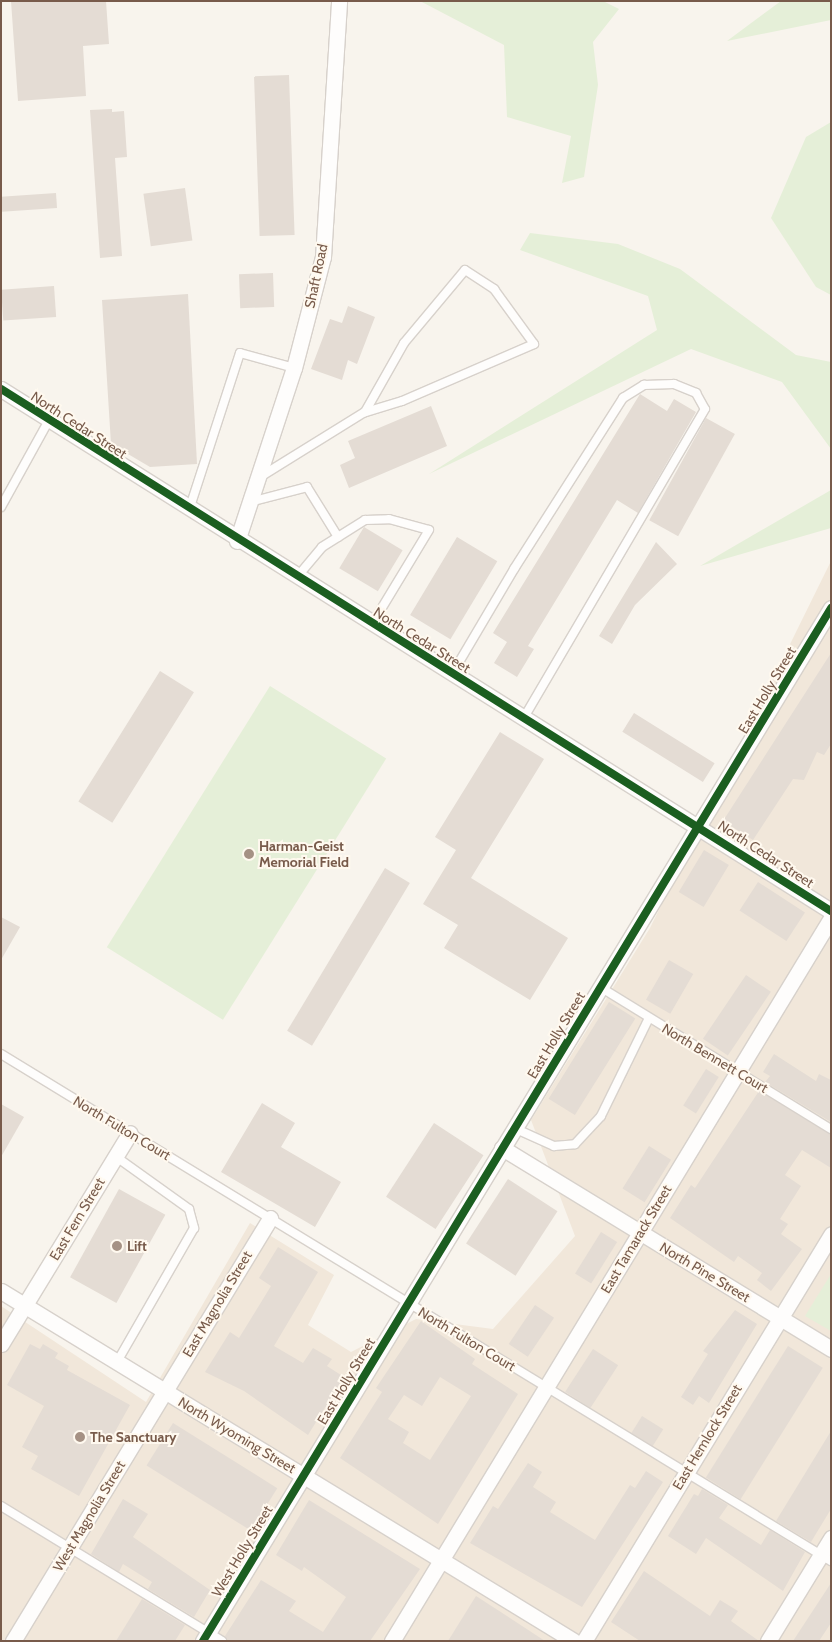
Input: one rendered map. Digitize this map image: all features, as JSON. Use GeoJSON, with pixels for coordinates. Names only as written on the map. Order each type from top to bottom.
{"type":"FeatureCollection","features":[{"type":"Feature","properties":{"kind":"street","name":"Shaft Road"},"geometry":{"type":"LineString","coordinates":[[238,541],[294,368],[323,257],[339,1]]}},
{"type":"Feature","properties":{"kind":"street","name":"North Cedar Street"},"geometry":{"type":"LineString","coordinates":[[1,389],[238,541],[700,827],[831,911]]}},
{"type":"Feature","properties":{"kind":"street","name":"East Holly Street"},"geometry":{"type":"LineString","coordinates":[[303,1475],[600,987],[700,827],[831,608]]}},
{"type":"Feature","properties":{"kind":"street","name":"East Tamarack Street"},"geometry":{"type":"LineString","coordinates":[[392,1641],[831,918]]}},
{"type":"Feature","properties":{"kind":"street","name":"East Fern Street"},"geometry":{"type":"LineString","coordinates":[[1,1344],[130,1132]]}},
{"type":"Feature","properties":{"kind":"street","name":"North Pine Street"},"geometry":{"type":"LineString","coordinates":[[502,1148],[831,1349]]}},
{"type":"Feature","properties":{"kind":"street","name":"East Magnolia Street"},"geometry":{"type":"LineString","coordinates":[[165,1391],[270,1218]]}},
{"type":"Feature","properties":{"kind":"street","name":"East Hemlock Street"},"geometry":{"type":"LineString","coordinates":[[584,1641],[831,1234]]}},
{"type":"Feature","properties":{"kind":"street","name":"North Wyoming Street"},"geometry":{"type":"LineString","coordinates":[[1,1291],[574,1641]]}},
{"type":"Feature","properties":{"kind":"street","name":"West Magnolia Street"},"geometry":{"type":"LineString","coordinates":[[13,1641],[165,1391]]}},
{"type":"Feature","properties":{"kind":"street","name":"West Holly Street"},"geometry":{"type":"LineString","coordinates":[[205,1636],[303,1475]]}},
{"type":"Feature","properties":{"kind":"street"},"geometry":{"type":"LineString","coordinates":[[768,1641],[826,1558],[831,1538]]}},
{"type":"Feature","properties":{"kind":"lane"},"geometry":{"type":"LineString","coordinates":[[258,478],[365,412],[402,401],[534,344],[494,288],[465,270],[404,343],[365,412]]}},
{"type":"Feature","properties":{"kind":"lane"},"geometry":{"type":"LineString","coordinates":[[190,510],[240,353],[294,368]]}},
{"type":"Feature","properties":{"kind":"lane"},"geometry":{"type":"LineString","coordinates":[[452,674],[514,569],[623,398],[644,385],[674,384],[696,393],[705,409],[524,718]]}},
{"type":"Feature","properties":{"kind":"lane"},"geometry":{"type":"LineString","coordinates":[[1,507],[49,420]]}},
{"type":"Feature","properties":{"kind":"lane"},"geometry":{"type":"LineString","coordinates":[[250,502],[307,487],[338,537]]}},
{"type":"Feature","properties":{"kind":"lane"},"geometry":{"type":"LineString","coordinates":[[297,577],[322,547],[365,520],[389,519],[430,530],[372,624]]}},
{"type":"Feature","properties":{"kind":"lane","name":"North Bennett Court"},"geometry":{"type":"LineString","coordinates":[[600,987],[831,1129]]}},
{"type":"Feature","properties":{"kind":"lane"},"geometry":{"type":"LineString","coordinates":[[514,1128],[554,1146],[575,1144],[601,1116],[649,1018]]}},
{"type":"Feature","properties":{"kind":"lane","name":"North Fulton Court"},"geometry":{"type":"LineString","coordinates":[[1,1054],[826,1558]]}},
{"type":"Feature","properties":{"kind":"lane"},"geometry":{"type":"LineString","coordinates":[[115,1156],[189,1210],[194,1228],[117,1362]]}},
{"type":"Feature","properties":{"kind":"lane"},"geometry":{"type":"LineString","coordinates":[[1,1506],[70,1548],[205,1636],[222,1641]]}},
{"type":"Feature","properties":{"kind":"shaded area"},"geometry":{"type":"Polygon","coordinates":[[[831,561],[831,1641],[1,1641],[1,1306],[146,1402],[250,1223],[334,1275],[308,1325],[351,1352],[416,1319],[493,1329],[575,1236],[531,1120],[650,928],[831,561]]]}},
{"type":"Feature","properties":{"kind":"green space"},"geometry":{"type":"Polygon","coordinates":[[[420,1],[603,1],[619,9],[593,42],[598,85],[584,177],[562,183],[571,136],[507,117],[504,45],[420,1]]]}},
{"type":"Feature","properties":{"kind":"green space"},"geometry":{"type":"Polygon","coordinates":[[[781,1],[831,1],[831,20],[727,41],[781,1]]]}},
{"type":"Feature","properties":{"kind":"green space"},"geometry":{"type":"Polygon","coordinates":[[[831,122],[831,295],[816,287],[771,218],[806,137],[831,122]]]}},
{"type":"Feature","properties":{"kind":"green space"},"geometry":{"type":"Polygon","coordinates":[[[530,233],[618,244],[680,269],[796,355],[831,362],[831,449],[782,382],[691,349],[429,474],[657,330],[648,296],[520,250],[530,233]]]}},
{"type":"Feature","properties":{"kind":"green space"},"geometry":{"type":"Polygon","coordinates":[[[831,490],[831,528],[700,566],[831,490]]]}},
{"type":"Feature","properties":{"kind":"green space","name":"Harman-Geist Memorial Field"},"geometry":{"type":"Polygon","coordinates":[[[270,686],[386,759],[223,1020],[107,947],[270,686]]]}},
{"type":"Feature","properties":{"kind":"green space"},"geometry":{"type":"Polygon","coordinates":[[[831,1274],[831,1331],[805,1316],[831,1274]]]}},
{"type":"Feature","properties":{"kind":"building"},"geometry":{"type":"Polygon","coordinates":[[[11,1],[106,1],[109,44],[83,46],[86,96],[18,101],[11,1]]]}},
{"type":"Feature","properties":{"kind":"building"},"geometry":{"type":"Polygon","coordinates":[[[289,75],[295,235],[260,236],[254,76],[289,75]]]}},
{"type":"Feature","properties":{"kind":"building"},"geometry":{"type":"Polygon","coordinates":[[[112,109],[112,112],[124,111],[127,157],[115,158],[122,256],[100,258],[90,110],[112,109]]]}},
{"type":"Feature","properties":{"kind":"building"},"geometry":{"type":"Polygon","coordinates":[[[185,188],[192,240],[151,246],[143,194],[185,188]]]}},
{"type":"Feature","properties":{"kind":"building"},"geometry":{"type":"Polygon","coordinates":[[[56,193],[57,208],[2,212],[1,197],[56,193]]]}},
{"type":"Feature","properties":{"kind":"building"},"geometry":{"type":"Polygon","coordinates":[[[273,273],[274,307],[240,308],[239,274],[273,273]]]}},
{"type":"Feature","properties":{"kind":"building"},"geometry":{"type":"Polygon","coordinates":[[[54,286],[56,317],[3,321],[1,290],[54,286]]]}},
{"type":"Feature","properties":{"kind":"building"},"geometry":{"type":"Polygon","coordinates":[[[188,294],[197,464],[150,467],[111,444],[102,300],[188,294]]]}},
{"type":"Feature","properties":{"kind":"building"},"geometry":{"type":"Polygon","coordinates":[[[348,306],[375,317],[357,364],[348,360],[342,380],[311,369],[330,319],[342,323],[348,306]]]}},
{"type":"Feature","properties":{"kind":"building"},"geometry":{"type":"Polygon","coordinates":[[[640,394],[667,411],[674,399],[696,412],[638,513],[617,500],[528,646],[534,649],[517,677],[494,663],[507,642],[493,633],[640,394]]]}},
{"type":"Feature","properties":{"kind":"building"},"geometry":{"type":"Polygon","coordinates":[[[431,406],[447,446],[349,488],[340,465],[355,458],[348,441],[431,406]]]}},
{"type":"Feature","properties":{"kind":"building"},"geometry":{"type":"Polygon","coordinates":[[[706,418],[735,434],[678,536],[649,520],[706,418]]]}},
{"type":"Feature","properties":{"kind":"building"},"geometry":{"type":"Polygon","coordinates":[[[364,527],[403,550],[378,591],[339,568],[364,527]]]}},
{"type":"Feature","properties":{"kind":"building"},"geometry":{"type":"Polygon","coordinates":[[[457,537],[497,561],[450,639],[410,615],[457,537]]]}},
{"type":"Feature","properties":{"kind":"building"},"geometry":{"type":"Polygon","coordinates":[[[656,542],[677,564],[635,605],[612,644],[599,636],[656,542]]]}},
{"type":"Feature","properties":{"kind":"building"},"geometry":{"type":"Polygon","coordinates":[[[831,653],[831,744],[824,755],[817,752],[804,780],[793,779],[753,840],[723,821],[831,653]]]}},
{"type":"Feature","properties":{"kind":"building"},"geometry":{"type":"Polygon","coordinates":[[[160,671],[194,692],[112,823],[78,802],[160,671]]]}},
{"type":"Feature","properties":{"kind":"building"},"geometry":{"type":"Polygon","coordinates":[[[634,713],[715,763],[703,782],[622,732],[634,713]]]}},
{"type":"Feature","properties":{"kind":"building"},"geometry":{"type":"Polygon","coordinates":[[[500,732],[544,759],[471,878],[568,938],[530,1000],[444,948],[458,925],[423,904],[456,850],[435,837],[500,732]]]}},
{"type":"Feature","properties":{"kind":"building"},"geometry":{"type":"Polygon","coordinates":[[[704,850],[729,865],[704,907],[679,892],[704,850]]]}},
{"type":"Feature","properties":{"kind":"building"},"geometry":{"type":"Polygon","coordinates":[[[385,868],[410,883],[312,1046],[287,1031],[385,868]]]}},
{"type":"Feature","properties":{"kind":"building"},"geometry":{"type":"Polygon","coordinates":[[[758,882],[805,912],[786,941],[739,911],[758,882]]]}},
{"type":"Feature","properties":{"kind":"building"},"geometry":{"type":"Polygon","coordinates":[[[1,917],[20,927],[1,960],[1,917]]]}},
{"type":"Feature","properties":{"kind":"building"},"geometry":{"type":"Polygon","coordinates":[[[669,960],[693,974],[670,1014],[646,1000],[669,960]]]}},
{"type":"Feature","properties":{"kind":"building"},"geometry":{"type":"Polygon","coordinates":[[[746,975],[771,992],[728,1056],[703,1039],[746,975]]]}},
{"type":"Feature","properties":{"kind":"building"},"geometry":{"type":"Polygon","coordinates":[[[609,1002],[635,1018],[575,1115],[549,1099],[609,1002]]]}},
{"type":"Feature","properties":{"kind":"building"},"geometry":{"type":"Polygon","coordinates":[[[774,1054],[816,1081],[819,1074],[831,1080],[831,1122],[765,1082],[770,1076],[763,1072],[774,1054]]]}},
{"type":"Feature","properties":{"kind":"building"},"geometry":{"type":"Polygon","coordinates":[[[706,1069],[719,1077],[696,1113],[683,1105],[706,1069]]]}},
{"type":"Feature","properties":{"kind":"building"},"geometry":{"type":"Polygon","coordinates":[[[759,1091],[831,1135],[831,1168],[802,1150],[785,1175],[801,1186],[780,1219],[788,1224],[781,1234],[802,1249],[771,1291],[757,1280],[762,1273],[738,1256],[734,1262],[670,1218],[691,1185],[695,1188],[759,1091]]]}},
{"type":"Feature","properties":{"kind":"building"},"geometry":{"type":"Polygon","coordinates":[[[262,1103],[295,1123],[281,1147],[341,1182],[315,1227],[221,1172],[262,1103]]]}},
{"type":"Feature","properties":{"kind":"building"},"geometry":{"type":"Polygon","coordinates":[[[1,1104],[24,1117],[1,1157],[1,1104]]]}},
{"type":"Feature","properties":{"kind":"building"},"geometry":{"type":"Polygon","coordinates":[[[434,1123],[483,1155],[436,1229],[386,1197],[434,1123]]]}},
{"type":"Feature","properties":{"kind":"building"},"geometry":{"type":"Polygon","coordinates":[[[649,1146],[671,1160],[645,1202],[623,1188],[649,1146]]]}},
{"type":"Feature","properties":{"kind":"building"},"geometry":{"type":"Polygon","coordinates":[[[508,1179],[557,1211],[516,1276],[466,1244],[508,1179]]]}},
{"type":"Feature","properties":{"kind":"building","name":"Lift"},"geometry":{"type":"Polygon","coordinates":[[[119,1189],[165,1215],[116,1303],[70,1277],[119,1189]]]}},
{"type":"Feature","properties":{"kind":"building"},"geometry":{"type":"Polygon","coordinates":[[[601,1232],[617,1242],[591,1284],[575,1274],[601,1232]]]}},
{"type":"Feature","properties":{"kind":"building"},"geometry":{"type":"Polygon","coordinates":[[[278,1247],[318,1272],[274,1346],[303,1363],[313,1348],[332,1359],[327,1366],[344,1377],[308,1435],[244,1391],[205,1372],[230,1332],[239,1338],[271,1286],[259,1278],[278,1247]]]}},
{"type":"Feature","properties":{"kind":"building"},"geometry":{"type":"Polygon","coordinates":[[[535,1305],[554,1318],[528,1357],[509,1344],[535,1305]]]}},
{"type":"Feature","properties":{"kind":"building"},"geometry":{"type":"Polygon","coordinates":[[[735,1310],[757,1324],[709,1403],[699,1396],[693,1405],[681,1397],[708,1354],[703,1351],[735,1310]]]}},
{"type":"Feature","properties":{"kind":"building"},"geometry":{"type":"Polygon","coordinates":[[[421,1321],[475,1359],[472,1364],[518,1394],[438,1524],[340,1458],[382,1392],[376,1388],[421,1321]],[[440,1377],[422,1406],[404,1395],[388,1419],[409,1432],[403,1443],[430,1460],[471,1396],[440,1377]]]}},
{"type":"Feature","properties":{"kind":"building"},"geometry":{"type":"Polygon","coordinates":[[[30,1344],[40,1349],[43,1344],[58,1353],[55,1358],[69,1366],[67,1370],[130,1405],[79,1496],[31,1469],[38,1456],[22,1447],[44,1406],[7,1385],[30,1344]]]}},
{"type":"Feature","properties":{"kind":"building"},"geometry":{"type":"Polygon","coordinates":[[[788,1346],[823,1368],[741,1499],[706,1477],[788,1346]]]}},
{"type":"Feature","properties":{"kind":"building"},"geometry":{"type":"Polygon","coordinates":[[[593,1349],[618,1365],[590,1408],[565,1392],[593,1349]]]}},
{"type":"Feature","properties":{"kind":"building"},"geometry":{"type":"Polygon","coordinates":[[[642,1416],[663,1429],[653,1446],[631,1433],[642,1416]]]}},
{"type":"Feature","properties":{"kind":"building"},"geometry":{"type":"Polygon","coordinates":[[[173,1423],[277,1488],[251,1531],[147,1465],[173,1423]]]}},
{"type":"Feature","properties":{"kind":"building"},"geometry":{"type":"Polygon","coordinates":[[[831,1431],[831,1509],[811,1542],[776,1521],[831,1431]]]}},
{"type":"Feature","properties":{"kind":"building"},"geometry":{"type":"Polygon","coordinates":[[[528,1463],[542,1472],[533,1487],[556,1502],[550,1512],[595,1540],[630,1485],[635,1488],[646,1471],[663,1482],[582,1607],[470,1543],[493,1506],[498,1509],[528,1463]]]}},
{"type":"Feature","properties":{"kind":"building"},"geometry":{"type":"Polygon","coordinates":[[[702,1489],[728,1505],[719,1518],[761,1545],[770,1530],[805,1552],[783,1591],[706,1538],[696,1554],[668,1536],[694,1494],[698,1496],[702,1489]]]}},
{"type":"Feature","properties":{"kind":"building"},"geometry":{"type":"Polygon","coordinates":[[[123,1499],[148,1514],[133,1537],[210,1590],[194,1617],[148,1589],[152,1582],[123,1564],[119,1572],[91,1554],[123,1499]]]}},
{"type":"Feature","properties":{"kind":"building"},"geometry":{"type":"Polygon","coordinates":[[[309,1500],[420,1569],[370,1641],[228,1641],[225,1636],[261,1580],[296,1601],[289,1611],[323,1632],[346,1597],[304,1567],[302,1571],[276,1555],[309,1500]]]}},
{"type":"Feature","properties":{"kind":"building"},"geometry":{"type":"Polygon","coordinates":[[[644,1571],[710,1616],[720,1600],[738,1611],[731,1621],[759,1641],[640,1641],[611,1622],[644,1571]]]}},
{"type":"Feature","properties":{"kind":"building"},"geometry":{"type":"Polygon","coordinates":[[[831,1583],[831,1623],[819,1641],[793,1641],[831,1583]]]}},
{"type":"Feature","properties":{"kind":"building"},"geometry":{"type":"Polygon","coordinates":[[[476,1596],[493,1607],[545,1641],[448,1641],[476,1596]]]}},
{"type":"Feature","properties":{"kind":"building"},"geometry":{"type":"Polygon","coordinates":[[[142,1599],[185,1625],[175,1641],[116,1641],[142,1599]]]}},
{"type":"Feature","properties":{"kind":"cycle path"},"geometry":{"type":"LineString","coordinates":[[1,389],[831,911]]}},
{"type":"Feature","properties":{"kind":"cycle path"},"geometry":{"type":"LineString","coordinates":[[203,1641],[831,608]]}},
{"type":"Feature","properties":{"kind":"place","name":"Harman-Geist Memorial Field"},"geometry":{"type":"Point","coordinates":[249,854]}},
{"type":"Feature","properties":{"kind":"place","name":"Lift"},"geometry":{"type":"Point","coordinates":[117,1246]}},
{"type":"Feature","properties":{"kind":"place","name":"The Sanctuary"},"geometry":{"type":"Point","coordinates":[80,1437]}}]}
